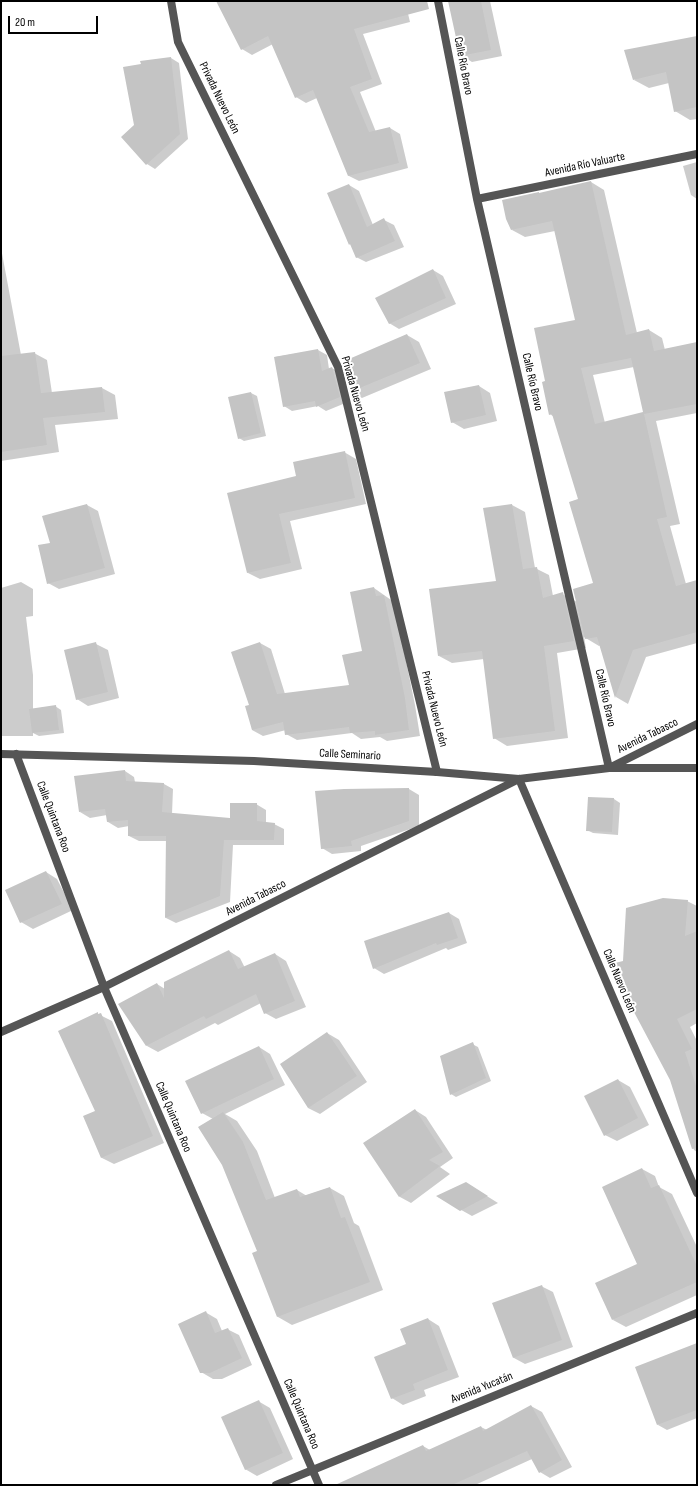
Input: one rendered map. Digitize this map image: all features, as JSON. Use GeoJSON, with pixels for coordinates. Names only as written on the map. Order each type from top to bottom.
{"type":"FeatureCollection","features":[{"type":"Feature","properties":{"kind":"street","name":"Privada Nuevo León"},"geometry":{"type":"LineString","coordinates":[[172,1],[178,42],[338,367],[437,772]]}},
{"type":"Feature","properties":{"kind":"street","name":"Calle Río Bravo"},"geometry":{"type":"LineString","coordinates":[[438,1],[477,199],[609,768]]}},
{"type":"Feature","properties":{"kind":"street","name":"Avenida Río Valuarte"},"geometry":{"type":"LineString","coordinates":[[477,199],[697,154]]}},
{"type":"Feature","properties":{"kind":"street","name":"Avenida Tabasco"},"geometry":{"type":"LineString","coordinates":[[609,768],[697,724]]}},
{"type":"Feature","properties":{"kind":"street","name":"Calle Seminario"},"geometry":{"type":"LineString","coordinates":[[1,754],[254,761],[437,772],[519,779],[609,768],[697,768]]}},
{"type":"Feature","properties":{"kind":"street","name":"Calle Quintana Roo"},"geometry":{"type":"LineString","coordinates":[[16,754],[104,987],[319,1485]]}},
{"type":"Feature","properties":{"kind":"street","name":"Avenida Tabasco"},"geometry":{"type":"LineString","coordinates":[[1,1032],[104,987],[519,779]]}},
{"type":"Feature","properties":{"kind":"street","name":"Calle Nuevo León"},"geometry":{"type":"LineString","coordinates":[[519,779],[697,1193]]}},
{"type":"Feature","properties":{"kind":"street","name":"Avenida Yucatán"},"geometry":{"type":"LineString","coordinates":[[276,1485],[697,1313]]}},
{"type":"Feature","properties":{"kind":"building"},"geometry":{"type":"Polygon","coordinates":[[[216,1],[427,1],[429,9],[354,29],[372,79],[350,87],[369,132],[390,127],[399,163],[348,176],[313,90],[295,98],[268,36],[241,50],[216,1]]]}},
{"type":"Feature","properties":{"kind":"building"},"geometry":{"type":"Polygon","coordinates":[[[448,1],[481,1],[491,50],[460,56],[448,1]]]}},
{"type":"Feature","properties":{"kind":"building"},"geometry":{"type":"Polygon","coordinates":[[[697,36],[697,107],[674,112],[666,72],[633,80],[624,50],[697,36]]]}},
{"type":"Feature","properties":{"kind":"building"},"geometry":{"type":"Polygon","coordinates":[[[171,57],[180,134],[146,165],[121,137],[134,125],[123,67],[141,64],[140,61],[171,57]]]}},
{"type":"Feature","properties":{"kind":"building"},"geometry":{"type":"Polygon","coordinates":[[[591,181],[626,335],[649,329],[654,351],[697,342],[697,404],[644,414],[667,517],[657,519],[676,586],[697,580],[697,632],[633,650],[615,698],[597,637],[585,639],[573,589],[593,583],[569,502],[578,499],[552,414],[549,415],[542,382],[545,381],[534,328],[575,320],[552,221],[511,230],[506,219],[502,200],[591,181]],[[631,358],[581,368],[595,424],[643,412],[631,358]]]}},
{"type":"Feature","properties":{"kind":"building"},"geometry":{"type":"Polygon","coordinates":[[[349,184],[367,227],[384,218],[395,241],[356,258],[327,193],[349,184]]]}},
{"type":"Feature","properties":{"kind":"building"},"geometry":{"type":"Polygon","coordinates":[[[433,269],[446,298],[389,324],[375,298],[433,269]]]}},
{"type":"Feature","properties":{"kind":"building"},"geometry":{"type":"Polygon","coordinates":[[[407,334],[420,363],[350,392],[342,362],[407,334]]]}},
{"type":"Feature","properties":{"kind":"building"},"geometry":{"type":"Polygon","coordinates":[[[318,349],[322,371],[332,367],[340,397],[316,407],[315,401],[283,407],[274,357],[318,349]]]}},
{"type":"Feature","properties":{"kind":"building"},"geometry":{"type":"Polygon","coordinates":[[[35,352],[41,393],[102,387],[105,412],[43,418],[47,445],[1,452],[1,356],[35,352]]]}},
{"type":"Feature","properties":{"kind":"building"},"geometry":{"type":"Polygon","coordinates":[[[479,385],[486,415],[451,423],[444,392],[479,385]]]}},
{"type":"Feature","properties":{"kind":"building"},"geometry":{"type":"Polygon","coordinates":[[[251,392],[261,433],[238,439],[228,397],[251,392]]]}},
{"type":"Feature","properties":{"kind":"building"},"geometry":{"type":"Polygon","coordinates":[[[345,451],[355,498],[279,514],[291,563],[247,573],[227,493],[296,476],[293,462],[345,451]]]}},
{"type":"Feature","properties":{"kind":"building"},"geometry":{"type":"Polygon","coordinates":[[[87,504],[105,568],[47,584],[38,545],[50,543],[42,516],[87,504]]]}},
{"type":"Feature","properties":{"kind":"building"},"geometry":{"type":"Polygon","coordinates":[[[512,504],[523,569],[537,567],[543,598],[563,592],[574,641],[544,646],[555,731],[493,739],[482,651],[438,656],[429,589],[496,581],[483,508],[512,504]]]}},
{"type":"Feature","properties":{"kind":"building"},"geometry":{"type":"Polygon","coordinates":[[[374,587],[376,596],[384,595],[405,698],[409,730],[375,735],[375,731],[350,733],[349,727],[285,735],[283,722],[252,730],[245,706],[249,705],[231,652],[260,642],[277,694],[349,685],[342,655],[362,651],[350,592],[374,587]]]}},
{"type":"Feature","properties":{"kind":"building"},"geometry":{"type":"Polygon","coordinates":[[[96,642],[108,692],[76,700],[64,650],[96,642]]]}},
{"type":"Feature","properties":{"kind":"building"},"geometry":{"type":"Polygon","coordinates":[[[56,705],[59,730],[32,733],[29,709],[56,705]]]}},
{"type":"Feature","properties":{"kind":"building"},"geometry":{"type":"Polygon","coordinates":[[[125,770],[126,781],[164,783],[162,812],[230,818],[230,803],[257,803],[257,821],[275,823],[274,840],[224,840],[220,896],[165,918],[166,836],[128,836],[128,820],[107,822],[105,809],[79,812],[74,776],[125,770]]]}},
{"type":"Feature","properties":{"kind":"building"},"geometry":{"type":"Polygon","coordinates":[[[409,788],[409,821],[351,841],[352,846],[321,849],[315,791],[409,788]]]}},
{"type":"Feature","properties":{"kind":"building"},"geometry":{"type":"Polygon","coordinates":[[[588,797],[614,798],[612,832],[586,831],[588,797]]]}},
{"type":"Feature","properties":{"kind":"building"},"geometry":{"type":"Polygon","coordinates":[[[46,871],[62,904],[20,923],[5,890],[46,871]]]}},
{"type":"Feature","properties":{"kind":"building"},"geometry":{"type":"Polygon","coordinates":[[[663,898],[688,900],[685,936],[697,931],[697,1009],[677,1019],[692,1049],[685,1052],[697,1089],[697,1148],[692,1149],[670,1080],[634,1012],[615,963],[623,961],[626,908],[663,898]]]}},
{"type":"Feature","properties":{"kind":"building"},"geometry":{"type":"Polygon","coordinates":[[[449,912],[458,938],[437,945],[436,943],[373,969],[364,941],[449,912]]]}},
{"type":"Feature","properties":{"kind":"building"},"geometry":{"type":"Polygon","coordinates":[[[229,950],[238,969],[275,953],[295,1001],[264,1014],[256,994],[206,1019],[204,1016],[146,1046],[118,1004],[157,983],[164,998],[164,982],[229,950]]]}},
{"type":"Feature","properties":{"kind":"building"},"geometry":{"type":"Polygon","coordinates":[[[98,1012],[98,1014],[101,1013],[153,1136],[101,1158],[83,1116],[95,1111],[58,1031],[98,1012]]]}},
{"type":"Feature","properties":{"kind":"building"},"geometry":{"type":"Polygon","coordinates":[[[327,1032],[357,1076],[308,1108],[280,1064],[327,1032]]]}},
{"type":"Feature","properties":{"kind":"building"},"geometry":{"type":"Polygon","coordinates":[[[473,1042],[486,1078],[450,1095],[440,1056],[473,1042]]]}},
{"type":"Feature","properties":{"kind":"building"},"geometry":{"type":"Polygon","coordinates":[[[259,1046],[274,1079],[201,1114],[185,1081],[259,1046]]]}},
{"type":"Feature","properties":{"kind":"building"},"geometry":{"type":"Polygon","coordinates":[[[618,1079],[638,1118],[604,1136],[584,1096],[618,1079]]]}},
{"type":"Feature","properties":{"kind":"building"},"geometry":{"type":"Polygon","coordinates":[[[415,1109],[443,1152],[429,1160],[440,1166],[399,1197],[363,1143],[415,1109]]]}},
{"type":"Feature","properties":{"kind":"building"},"geometry":{"type":"Polygon","coordinates":[[[223,1112],[243,1142],[266,1200],[297,1189],[300,1197],[330,1187],[341,1218],[345,1217],[370,1282],[277,1317],[252,1253],[257,1251],[222,1165],[198,1127],[223,1112]]]}},
{"type":"Feature","properties":{"kind":"building"},"geometry":{"type":"Polygon","coordinates":[[[642,1168],[651,1188],[659,1185],[697,1266],[697,1282],[612,1320],[595,1283],[637,1264],[602,1187],[642,1168]]]}},
{"type":"Feature","properties":{"kind":"building"},"geometry":{"type":"Polygon","coordinates":[[[466,1182],[488,1196],[460,1211],[436,1196],[466,1182]]]}},
{"type":"Feature","properties":{"kind":"building"},"geometry":{"type":"Polygon","coordinates":[[[542,1285],[562,1340],[513,1358],[492,1303],[542,1285]]]}},
{"type":"Feature","properties":{"kind":"building"},"geometry":{"type":"Polygon","coordinates":[[[206,1311],[215,1333],[228,1328],[242,1358],[210,1373],[200,1373],[178,1324],[206,1311]]]}},
{"type":"Feature","properties":{"kind":"building"},"geometry":{"type":"Polygon","coordinates":[[[428,1318],[448,1370],[413,1384],[415,1390],[391,1399],[374,1357],[406,1344],[400,1329],[428,1318]]]}},
{"type":"Feature","properties":{"kind":"building"},"geometry":{"type":"Polygon","coordinates":[[[697,1343],[697,1410],[657,1425],[635,1367],[697,1343]]]}},
{"type":"Feature","properties":{"kind":"building"},"geometry":{"type":"Polygon","coordinates":[[[259,1400],[283,1453],[245,1470],[221,1417],[259,1400]]]}},
{"type":"Feature","properties":{"kind":"building"},"geometry":{"type":"Polygon","coordinates":[[[531,1405],[562,1460],[539,1473],[527,1451],[452,1485],[335,1485],[423,1445],[426,1451],[481,1426],[483,1431],[531,1405]]]}}]}
